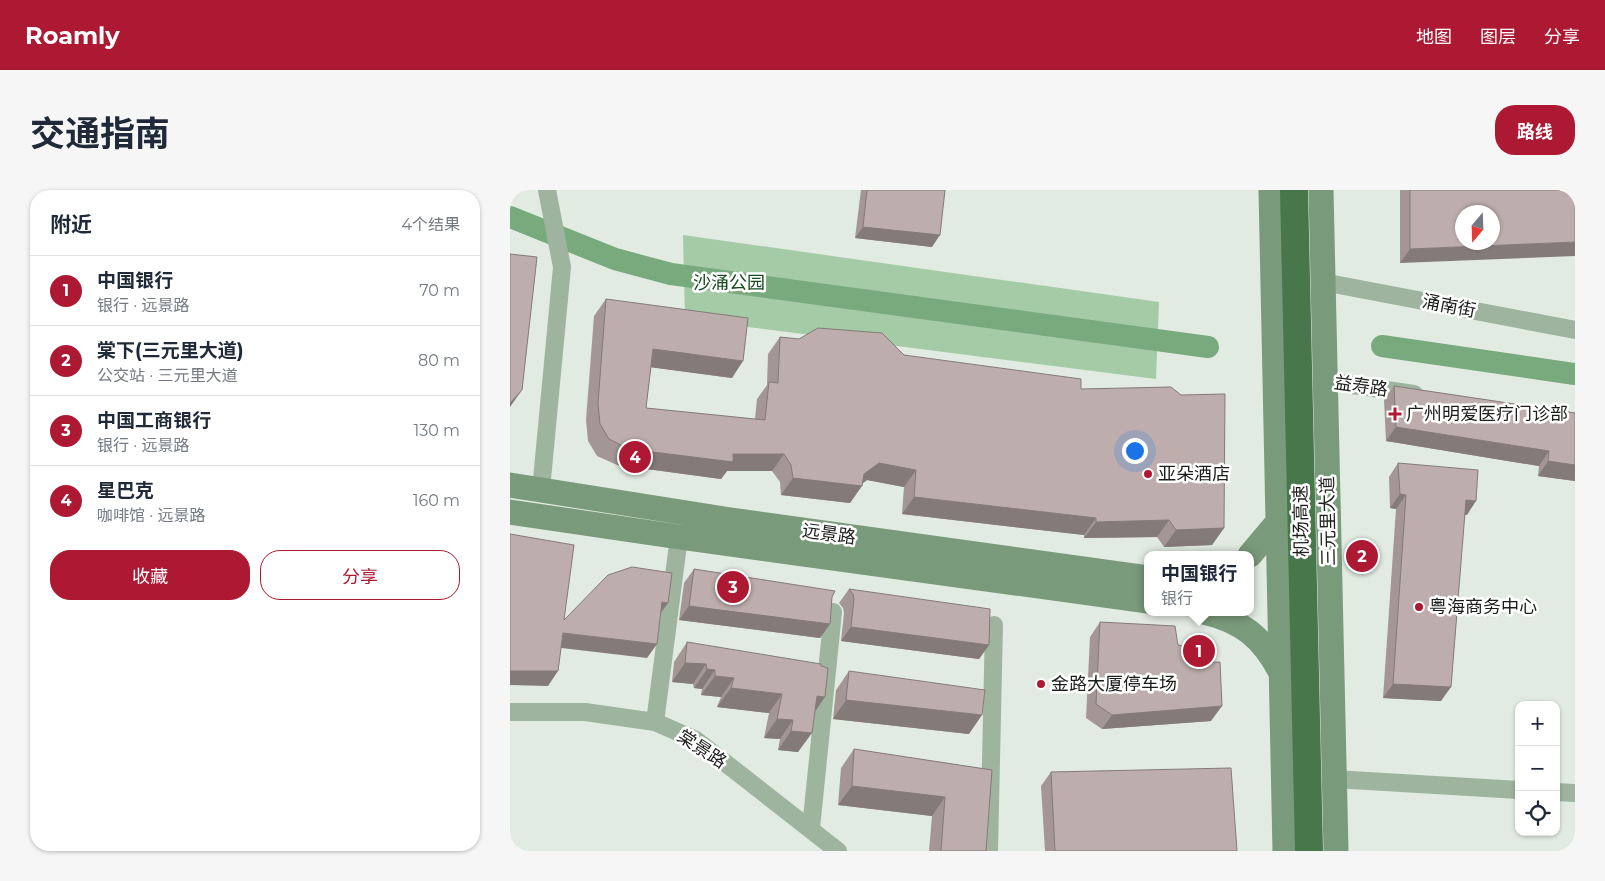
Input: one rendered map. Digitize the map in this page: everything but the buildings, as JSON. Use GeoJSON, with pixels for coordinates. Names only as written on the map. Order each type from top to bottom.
{"type":"FeatureCollection","features":[{"type":"Feature","properties":{"kind":"highway","name":"机场高速"},"geometry":{"type":"LineString","coordinates":[[1294,190],[1310,851]]}},
{"type":"Feature","properties":{"kind":"street"},"geometry":{"type":"LineString","coordinates":[[1271,190],[1285,851]]}},
{"type":"Feature","properties":{"kind":"street","name":"三元里大道"},"geometry":{"type":"LineString","coordinates":[[1321,190],[1336,851]]}},
{"type":"Feature","properties":{"kind":"street"},"geometry":{"type":"LineString","coordinates":[[541,490],[562,267],[548,193]]}},
{"type":"Feature","properties":{"kind":"street","name":"涌南街"},"geometry":{"type":"LineString","coordinates":[[1323,282],[1575,330]]}},
{"type":"Feature","properties":{"kind":"street","name":"益寿路"},"geometry":{"type":"LineString","coordinates":[[1325,381],[1430,396]]}},
{"type":"Feature","properties":{"kind":"street","name":"远景路"},"geometry":{"type":"LineString","coordinates":[[510,485],[712,518],[1144,577]]}},
{"type":"Feature","properties":{"kind":"street","name":"远景路"},"geometry":{"type":"LineString","coordinates":[[510,512],[1144,601]]}},
{"type":"Feature","properties":{"kind":"street"},"geometry":{"type":"LineString","coordinates":[[1253,551],[1277,523]]}},
{"type":"Feature","properties":{"kind":"street"},"geometry":{"type":"LineString","coordinates":[[655,722],[679,537]]}},
{"type":"Feature","properties":{"kind":"street"},"geometry":{"type":"LineString","coordinates":[[811,828],[833,612]]}},
{"type":"Feature","properties":{"kind":"street"},"geometry":{"type":"LineString","coordinates":[[1218,616],[1253,634],[1268,649],[1281,672]]}},
{"type":"Feature","properties":{"kind":"street"},"geometry":{"type":"LineString","coordinates":[[990,851],[994,625]]}},
{"type":"Feature","properties":{"kind":"street","name":"棠景路"},"geometry":{"type":"LineString","coordinates":[[510,712],[585,712],[655,722],[696,740],[838,851]]}},
{"type":"Feature","properties":{"kind":"street"},"geometry":{"type":"LineString","coordinates":[[1334,779],[1515,790]]}},
{"type":"Feature","properties":{"kind":"street"},"geometry":{"type":"LineString","coordinates":[[1560,792],[1575,793]]}},
{"type":"Feature","properties":{"kind":"green space","name":"沙涌公园"},"geometry":{"type":"Polygon","coordinates":[[[683,235],[1159,302],[1156,379],[685,319],[683,235]]]}},
{"type":"Feature","properties":{"kind":"waterway"},"geometry":{"type":"LineString","coordinates":[[510,217],[615,259],[671,274],[1208,347]]}},
{"type":"Feature","properties":{"kind":"waterway"},"geometry":{"type":"LineString","coordinates":[[1382,346],[1575,374]]}},
{"type":"Feature","properties":{"kind":"place","name":"广州明爱医疗门诊部"},"geometry":{"type":"Point","coordinates":[1395,414]}},
{"type":"Feature","properties":{"kind":"place","name":"星巴克"},"geometry":{"type":"Point","coordinates":[635,457]}},
{"type":"Feature","properties":{"kind":"place","name":"亚朵酒店"},"geometry":{"type":"Point","coordinates":[1148,474]}},
{"type":"Feature","properties":{"kind":"place","name":"棠下(三元里大道)"},"geometry":{"type":"Point","coordinates":[1362,556]}},
{"type":"Feature","properties":{"kind":"place","name":"中国工商银行"},"geometry":{"type":"Point","coordinates":[733,587]}},
{"type":"Feature","properties":{"kind":"place","name":"粤海商务中心"},"geometry":{"type":"Point","coordinates":[1419,607]}},
{"type":"Feature","properties":{"kind":"place","name":"中国银行"},"geometry":{"type":"Point","coordinates":[1199,651]}},
{"type":"Feature","properties":{"kind":"place","name":"金路大厦停车场"},"geometry":{"type":"Point","coordinates":[1041,684]}}]}
